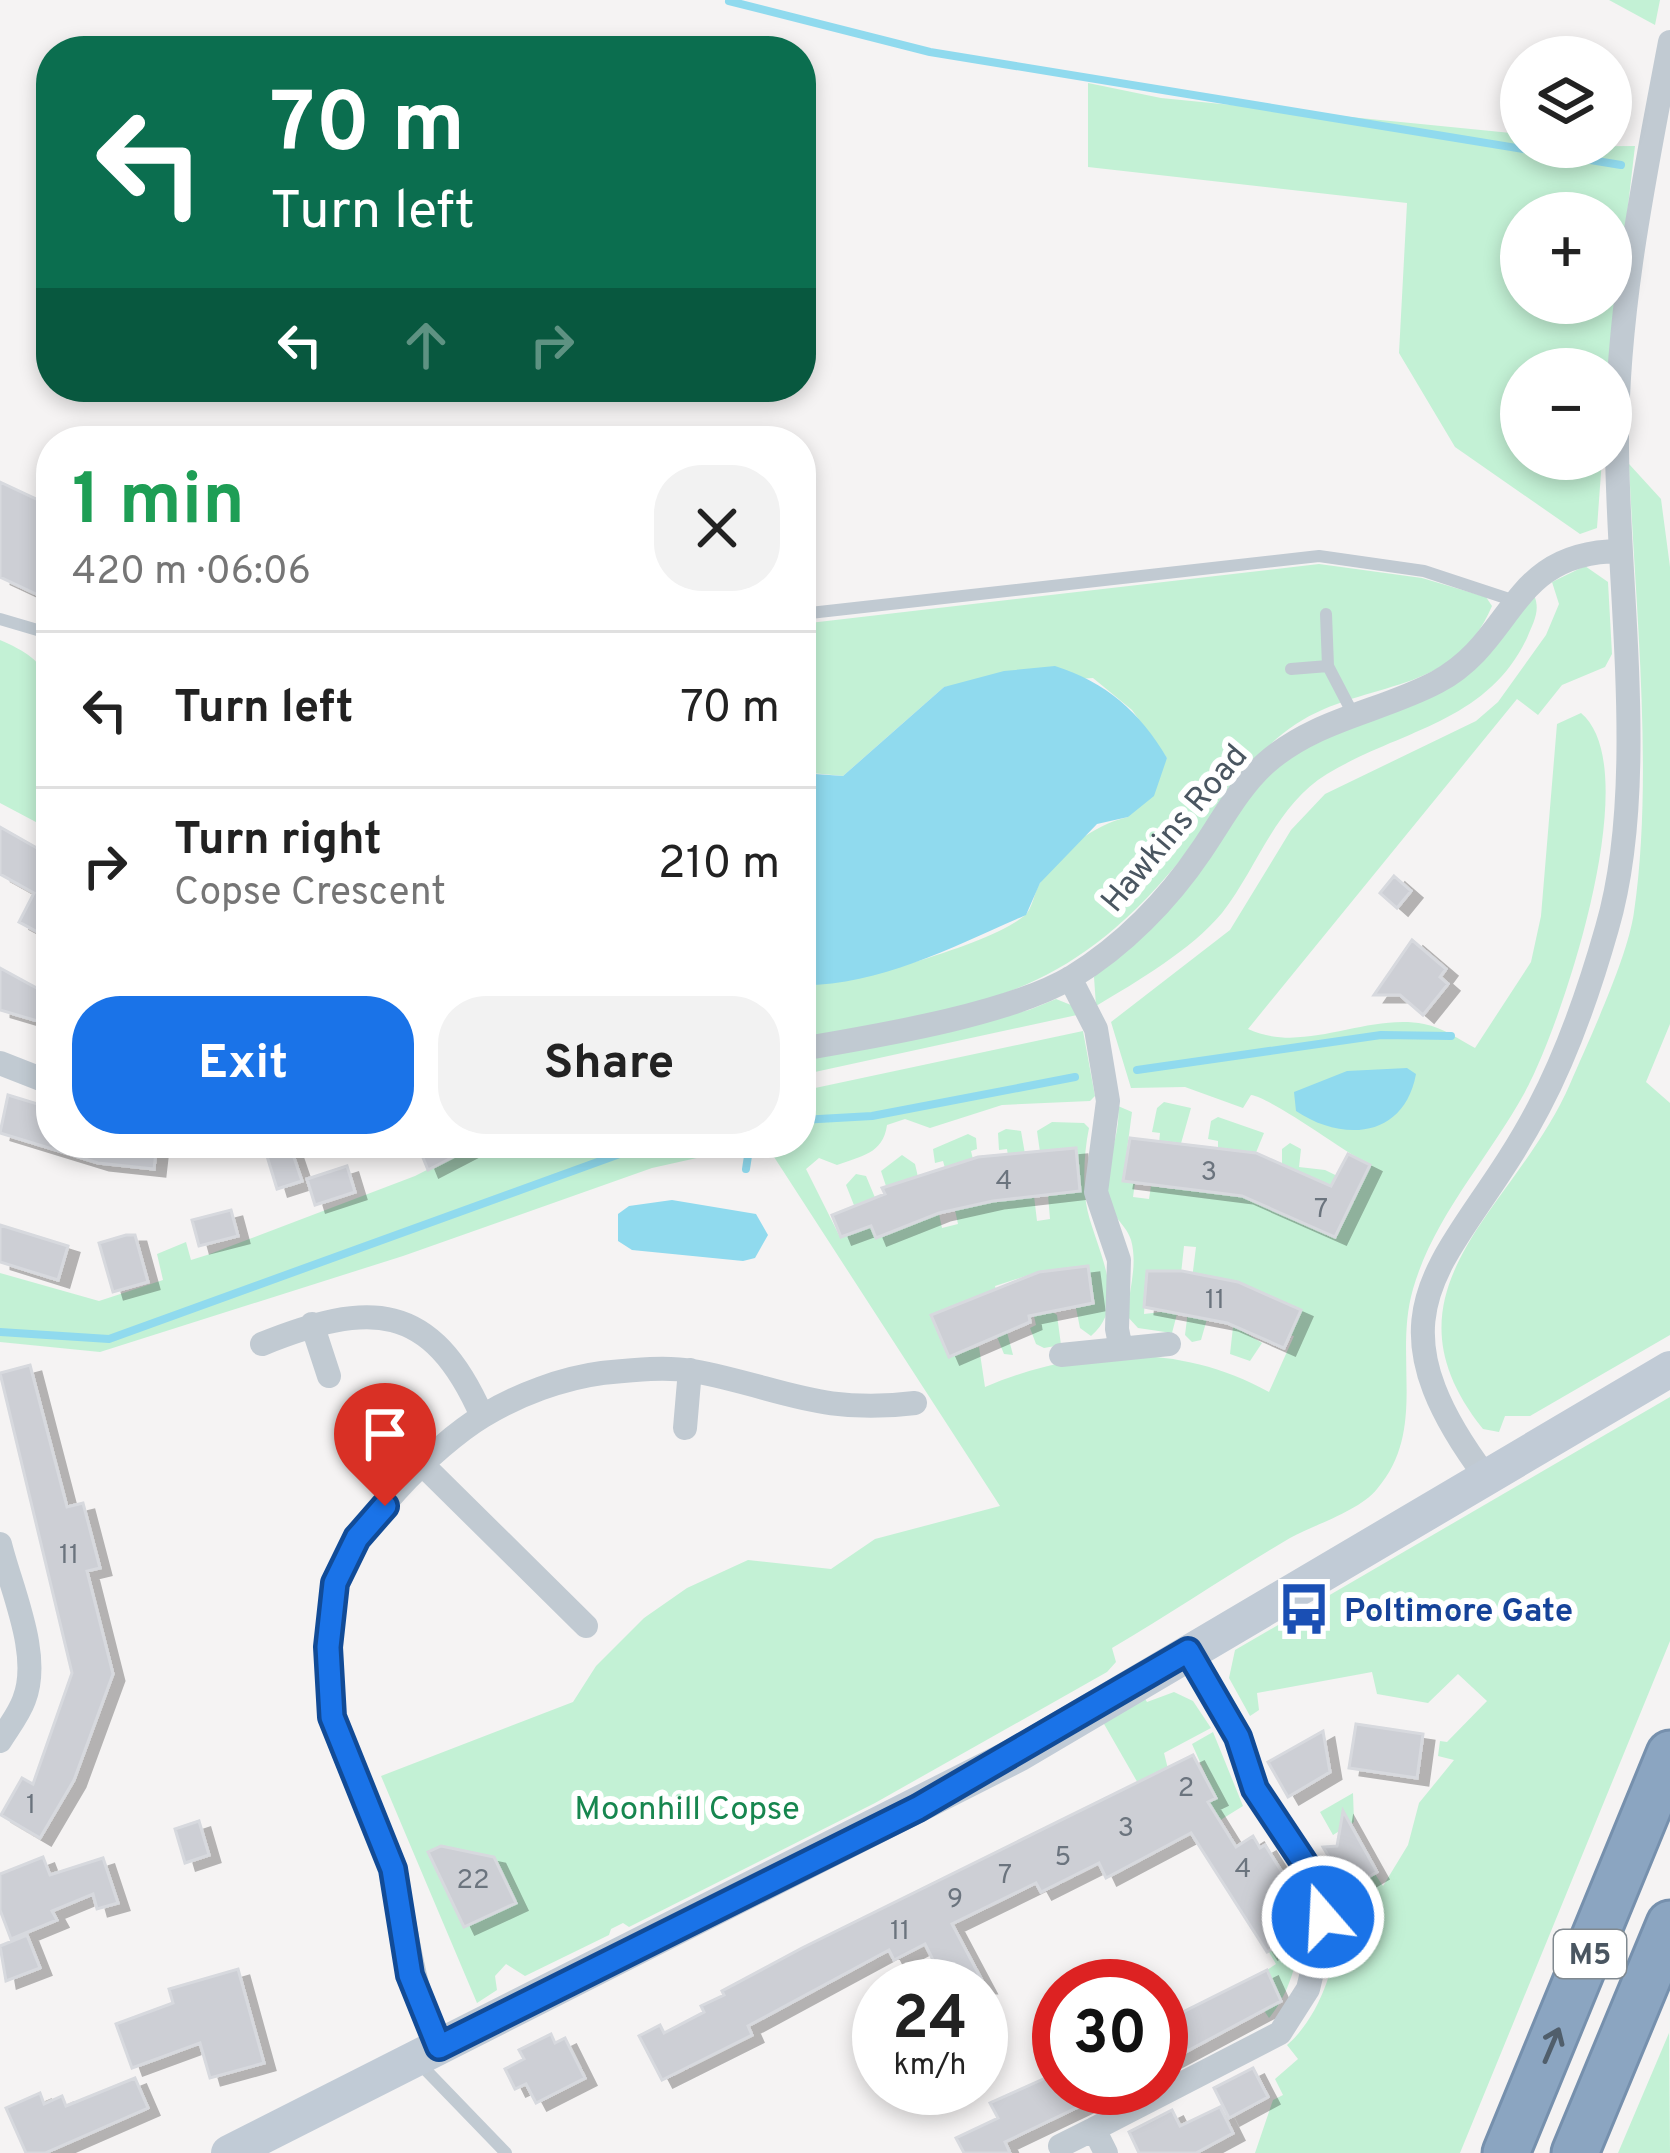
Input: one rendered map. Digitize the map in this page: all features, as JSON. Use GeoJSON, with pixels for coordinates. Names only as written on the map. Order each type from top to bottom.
{"type":"FeatureCollection","features":[{"type":"Feature","properties":{"kind":"highway","name":"M5"},"geometry":{"type":"LineString","coordinates":[[1506,2153],[1670,1754]]}},
{"type":"Feature","properties":{"kind":"highway","name":"M5"},"geometry":{"type":"LineString","coordinates":[[1575,2153],[1670,1924]]}},
{"type":"Feature","properties":{"kind":"main road"},"geometry":{"type":"LineString","coordinates":[[229,2153],[935,1798],[1670,1369]]}},
{"type":"Feature","properties":{"kind":"street"},"geometry":{"type":"LineString","coordinates":[[1486,1477],[1426,1379],[1423,1328],[1446,1251],[1539,1107],[1610,920],[1623,818],[1627,692],[1616,442],[1630,289],[1670,42]]}},
{"type":"Feature","properties":{"kind":"street","name":"Hawkins Road"},"geometry":{"type":"LineString","coordinates":[[816,1046],[1024,999],[1070,978],[1112,950],[1177,884],[1265,764],[1313,730],[1439,681],[1480,645],[1512,600],[1547,568],[1567,558],[1620,551]]}},
{"type":"Feature","properties":{"kind":"street"},"geometry":{"type":"LineString","coordinates":[[1070,978],[1096,1029],[1108,1101],[1096,1192],[1119,1260],[1121,1348]]}},
{"type":"Feature","properties":{"kind":"street"},"geometry":{"type":"LineString","coordinates":[[0,1063],[36,1077]]}},
{"type":"Feature","properties":{"kind":"street"},"geometry":{"type":"LineString","coordinates":[[262,1344],[312,1324],[363,1316],[415,1330],[432,1340],[465,1379],[482,1416]]}},
{"type":"Feature","properties":{"kind":"street"},"geometry":{"type":"LineString","coordinates":[[312,1324],[329,1376]]}},
{"type":"Feature","properties":{"kind":"street"},"geometry":{"type":"LineString","coordinates":[[1061,1355],[1169,1344]]}},
{"type":"Feature","properties":{"kind":"street"},"geometry":{"type":"LineString","coordinates":[[685,1428],[690,1370]]}},
{"type":"Feature","properties":{"kind":"street"},"geometry":{"type":"LineString","coordinates":[[428,2053],[393,1869],[332,1717],[328,1647],[335,1583],[357,1538],[424,1466],[482,1416],[560,1382],[597,1374],[690,1370],[806,1403],[874,1408],[915,1403]]}},
{"type":"Feature","properties":{"kind":"street"},"geometry":{"type":"LineString","coordinates":[[874,1408],[876,1381]]}},
{"type":"Feature","properties":{"kind":"street"},"geometry":{"type":"LineString","coordinates":[[424,1466],[586,1626]]}},
{"type":"Feature","properties":{"kind":"street"},"geometry":{"type":"LineString","coordinates":[[0,1544],[28,1668],[24,1701],[0,1741]]}},
{"type":"Feature","properties":{"kind":"street"},"geometry":{"type":"LineString","coordinates":[[1060,2146],[1280,2033],[1308,1989],[1324,1904],[1313,1876],[1255,1789],[1238,1737],[1188,1651]]}},
{"type":"Feature","properties":{"kind":"street"},"geometry":{"type":"LineString","coordinates":[[1094,2129],[1106,2153]]}},
{"type":"Feature","properties":{"kind":"lane"},"geometry":{"type":"LineString","coordinates":[[816,612],[1319,556],[1424,571],[1512,600]]}},
{"type":"Feature","properties":{"kind":"lane"},"geometry":{"type":"LineString","coordinates":[[1326,614],[1328,666],[1353,714]]}},
{"type":"Feature","properties":{"kind":"lane"},"geometry":{"type":"LineString","coordinates":[[0,619],[36,630]]}},
{"type":"Feature","properties":{"kind":"lane"},"geometry":{"type":"LineString","coordinates":[[1291,669],[1328,666]]}},
{"type":"Feature","properties":{"kind":"lane"},"geometry":{"type":"LineString","coordinates":[[428,2053],[422,2072],[506,2153]]}},
{"type":"Feature","properties":{"kind":"green space"},"geometry":{"type":"Polygon","coordinates":[[[1609,0],[1660,0],[1655,25],[1609,0]]]}},
{"type":"Feature","properties":{"kind":"green space"},"geometry":{"type":"Polygon","coordinates":[[[1088,83],[1161,98],[1500,132],[1500,168],[1632,168],[1635,146],[1630,192],[1500,192],[1500,324],[1614,324],[1611,348],[1500,348],[1500,478],[1455,447],[1399,353],[1407,203],[1088,167],[1088,83]]]}},
{"type":"Feature","properties":{"kind":"green space"},"geometry":{"type":"Polygon","coordinates":[[[1632,467],[1661,499],[1670,567],[1670,1024],[1646,1082],[1670,1103],[1670,1335],[1530,1416],[1505,1416],[1499,1432],[1483,1429],[1452,1379],[1442,1333],[1447,1291],[1464,1251],[1546,1130],[1624,952],[1640,859],[1643,747],[1632,467]]]}},
{"type":"Feature","properties":{"kind":"green space"},"geometry":{"type":"Polygon","coordinates":[[[1502,480],[1600,480],[1597,528],[1580,534],[1502,480]]]}},
{"type":"Feature","properties":{"kind":"green space"},"geometry":{"type":"Polygon","coordinates":[[[1319,564],[1422,578],[1486,597],[1492,606],[1475,636],[1432,672],[1323,709],[1278,737],[1247,770],[1178,863],[1093,946],[1009,992],[915,1018],[816,1037],[816,984],[917,961],[1007,927],[1027,913],[1040,883],[1067,850],[1102,826],[1128,817],[1167,758],[1132,710],[1093,678],[944,687],[843,776],[816,773],[816,622],[1319,564]]]}},
{"type":"Feature","properties":{"kind":"green space","name":"Moonhill Copse"},"geometry":{"type":"Polygon","coordinates":[[[1585,566],[1608,582],[1612,654],[1605,667],[1562,685],[1538,715],[1517,699],[1248,1029],[1291,1038],[1402,1022],[1438,1028],[1475,1048],[1531,962],[1541,916],[1557,724],[1581,713],[1599,743],[1606,787],[1592,899],[1558,1013],[1525,1092],[1448,1212],[1422,1262],[1408,1315],[1406,1418],[1392,1466],[1377,1489],[1359,1504],[1290,1538],[1112,1648],[1116,1662],[1107,1672],[875,1803],[629,1927],[623,1923],[609,1935],[525,1976],[506,1964],[495,1976],[497,1990],[477,2003],[381,1776],[573,1702],[596,1666],[644,1618],[687,1588],[748,1560],[831,1569],[875,1539],[1000,1506],[775,1158],[816,1158],[816,1088],[1083,1031],[1095,1096],[1090,1101],[1002,1105],[930,1128],[905,1119],[887,1125],[881,1142],[870,1152],[837,1165],[819,1158],[806,1169],[840,1237],[863,1228],[846,1185],[856,1174],[866,1176],[876,1200],[863,1205],[876,1237],[921,1220],[906,1180],[886,1186],[881,1171],[902,1155],[915,1164],[927,1216],[939,1214],[942,1228],[958,1224],[955,1210],[975,1204],[965,1163],[945,1168],[943,1161],[935,1163],[933,1149],[968,1134],[976,1138],[977,1149],[971,1151],[983,1202],[1034,1196],[1037,1221],[1050,1219],[1048,1195],[1080,1190],[1076,1147],[1057,1149],[1057,1157],[1041,1159],[1037,1131],[1052,1122],[1084,1123],[1089,1128],[1086,1203],[1109,1289],[1103,1322],[1091,1336],[1080,1328],[1076,1308],[1095,1304],[1088,1266],[1038,1272],[995,1286],[1013,1355],[1004,1354],[980,1295],[932,1315],[948,1356],[979,1347],[985,1387],[1057,1364],[1128,1356],[1200,1364],[1269,1392],[1294,1336],[1236,1327],[1262,1343],[1250,1361],[1230,1354],[1238,1282],[1201,1275],[1192,1316],[1207,1319],[1201,1340],[1192,1342],[1185,1335],[1196,1247],[1184,1246],[1181,1274],[1147,1272],[1144,1314],[1178,1310],[1172,1333],[1138,1328],[1127,1316],[1133,1249],[1105,1191],[1118,1106],[1132,1112],[1123,1180],[1135,1183],[1133,1197],[1149,1199],[1151,1186],[1173,1189],[1179,1157],[1239,1152],[1218,1148],[1218,1141],[1208,1139],[1211,1121],[1218,1117],[1264,1133],[1239,1194],[1282,1166],[1282,1149],[1290,1143],[1301,1149],[1299,1167],[1325,1170],[1358,1186],[1370,1165],[1261,1098],[1251,1095],[1243,1108],[1185,1087],[1131,1088],[1111,1022],[1230,930],[1291,830],[1325,794],[1476,721],[1498,702],[1546,635],[1559,604],[1552,582],[1585,566]]]}},
{"type":"Feature","properties":{"kind":"green space"},"geometry":{"type":"Polygon","coordinates":[[[1534,595],[1536,612],[1527,638],[1489,689],[1465,707],[1355,759],[1309,787],[1280,820],[1235,895],[1209,927],[1163,964],[1096,1006],[1094,977],[1288,753],[1385,714],[1534,595]]]}},
{"type":"Feature","properties":{"kind":"green space"},"geometry":{"type":"Polygon","coordinates":[[[0,640],[36,662],[36,822],[0,803],[0,640]]]}},
{"type":"Feature","properties":{"kind":"green space"},"geometry":{"type":"Polygon","coordinates":[[[1056,999],[1071,1005],[1077,1015],[816,1072],[816,1058],[1029,1010],[1056,999]]]}},
{"type":"Feature","properties":{"kind":"green space"},"geometry":{"type":"Polygon","coordinates":[[[1164,1102],[1191,1108],[1180,1147],[1159,1143],[1160,1133],[1152,1132],[1157,1108],[1164,1102]]]}},
{"type":"Feature","properties":{"kind":"green space"},"geometry":{"type":"Polygon","coordinates":[[[1021,1131],[1025,1154],[1008,1156],[1007,1149],[999,1150],[998,1133],[1021,1131]]]}},
{"type":"Feature","properties":{"kind":"green space"},"geometry":{"type":"Polygon","coordinates":[[[450,1158],[697,1158],[652,1168],[403,1256],[100,1352],[0,1342],[0,1273],[99,1301],[163,1280],[157,1254],[186,1242],[191,1260],[415,1176],[450,1158]]]}},
{"type":"Feature","properties":{"kind":"green space"},"geometry":{"type":"Polygon","coordinates":[[[1051,1311],[1057,1315],[1061,1345],[1044,1348],[1036,1344],[1030,1328],[1036,1325],[1034,1316],[1051,1311]]]}},
{"type":"Feature","properties":{"kind":"green space"},"geometry":{"type":"Polygon","coordinates":[[[1670,1397],[1670,1641],[1460,2153],[1255,2153],[1273,2100],[1283,2095],[1275,2079],[1298,2059],[1287,2045],[1314,2011],[1331,1967],[1337,1921],[1330,1879],[1341,1877],[1348,1889],[1375,1874],[1383,1886],[1408,1845],[1419,1803],[1454,1760],[1438,1756],[1440,1741],[1447,1742],[1487,1701],[1458,1674],[1428,1703],[1377,1694],[1372,1672],[1257,1693],[1259,1710],[1250,1716],[1229,1678],[1235,1650],[1670,1397]]]}},
{"type":"Feature","properties":{"kind":"green space"},"geometry":{"type":"Polygon","coordinates":[[[1174,1692],[1193,1701],[1211,1728],[1164,1753],[1168,1769],[1139,1785],[1100,1717],[1142,1694],[1147,1702],[1174,1692]]]}},
{"type":"Feature","properties":{"kind":"green space"},"geometry":{"type":"Polygon","coordinates":[[[1213,1732],[1243,1806],[1193,1837],[1175,1811],[1216,1798],[1192,1744],[1213,1732]]]}},
{"type":"Feature","properties":{"kind":"green space"},"geometry":{"type":"Polygon","coordinates":[[[1353,1793],[1354,1822],[1333,1835],[1320,1812],[1353,1793]]]}},
{"type":"Feature","properties":{"kind":"green space"},"geometry":{"type":"Polygon","coordinates":[[[1300,1946],[1292,1975],[1282,1999],[1267,1970],[1276,1964],[1269,1952],[1275,1947],[1282,1957],[1300,1946]]]}},
{"type":"Feature","properties":{"kind":"green space"},"geometry":{"type":"Polygon","coordinates":[[[1281,2001],[1275,2010],[1269,2018],[1263,2009],[1281,2001]]]}},
{"type":"Feature","properties":{"kind":"green space"},"geometry":{"type":"Polygon","coordinates":[[[1669,2033],[1670,2153],[1618,2153],[1669,2033]]]}},
{"type":"Feature","properties":{"kind":"water"},"geometry":{"type":"Polygon","coordinates":[[[1055,666],[1120,701],[1167,758],[1154,796],[1128,817],[1097,824],[1040,883],[1026,915],[888,971],[816,984],[816,774],[843,776],[944,687],[1004,671],[1055,666]]]}},
{"type":"Feature","properties":{"kind":"water"},"geometry":{"type":"Polygon","coordinates":[[[1407,1068],[1416,1074],[1409,1096],[1385,1122],[1351,1130],[1296,1111],[1294,1092],[1347,1071],[1407,1068]]]}},
{"type":"Feature","properties":{"kind":"water"},"geometry":{"type":"Polygon","coordinates":[[[672,1200],[756,1214],[768,1235],[755,1258],[743,1261],[632,1250],[618,1241],[618,1214],[629,1206],[672,1200]]]}},
{"type":"Feature","properties":{"kind":"building"},"geometry":{"type":"Polygon","coordinates":[[[0,482],[36,499],[36,594],[0,577],[0,482]]]}},
{"type":"Feature","properties":{"kind":"building"},"geometry":{"type":"Polygon","coordinates":[[[0,827],[36,847],[36,931],[19,922],[34,893],[0,874],[0,827]]]}},
{"type":"Feature","properties":{"kind":"building"},"geometry":{"type":"Polygon","coordinates":[[[1394,876],[1411,891],[1397,908],[1380,893],[1394,876]]]}},
{"type":"Feature","properties":{"kind":"building"},"geometry":{"type":"Polygon","coordinates":[[[1412,940],[1446,969],[1440,977],[1448,984],[1423,1015],[1400,995],[1374,995],[1412,940]]]}},
{"type":"Feature","properties":{"kind":"building"},"geometry":{"type":"Polygon","coordinates":[[[0,968],[36,988],[36,1021],[0,1010],[0,968]]]}},
{"type":"Feature","properties":{"kind":"building"},"geometry":{"type":"Polygon","coordinates":[[[8,1095],[36,1103],[36,1144],[0,1133],[8,1095]]]}},
{"type":"Feature","properties":{"kind":"building"},"geometry":{"type":"Polygon","coordinates":[[[1130,1138],[1256,1153],[1331,1186],[1348,1154],[1370,1165],[1335,1237],[1242,1196],[1123,1181],[1130,1138]]]}},
{"type":"Feature","properties":{"kind":"building"},"geometry":{"type":"Polygon","coordinates":[[[1076,1148],[1080,1191],[939,1213],[876,1238],[871,1226],[841,1237],[832,1215],[885,1194],[882,1188],[978,1157],[1076,1148]]]}},
{"type":"Feature","properties":{"kind":"building"},"geometry":{"type":"Polygon","coordinates":[[[82,1158],[155,1158],[154,1169],[82,1158]]]}},
{"type":"Feature","properties":{"kind":"building"},"geometry":{"type":"Polygon","coordinates":[[[268,1158],[294,1158],[302,1181],[277,1189],[268,1158]]]}},
{"type":"Feature","properties":{"kind":"building"},"geometry":{"type":"Polygon","coordinates":[[[423,1158],[451,1158],[428,1170],[423,1158]]]}},
{"type":"Feature","properties":{"kind":"building"},"geometry":{"type":"Polygon","coordinates":[[[347,1166],[355,1192],[315,1205],[307,1179],[347,1166]]]}},
{"type":"Feature","properties":{"kind":"building"},"geometry":{"type":"Polygon","coordinates":[[[231,1210],[238,1236],[199,1246],[192,1220],[231,1210]]]}},
{"type":"Feature","properties":{"kind":"building"},"geometry":{"type":"Polygon","coordinates":[[[0,1225],[68,1246],[58,1280],[0,1262],[0,1225]]]}},
{"type":"Feature","properties":{"kind":"building"},"geometry":{"type":"Polygon","coordinates":[[[135,1235],[148,1282],[113,1292],[99,1243],[135,1235]]]}},
{"type":"Feature","properties":{"kind":"building"},"geometry":{"type":"Polygon","coordinates":[[[1088,1266],[1093,1303],[1029,1316],[1030,1322],[949,1357],[931,1315],[1039,1272],[1088,1266]]]}},
{"type":"Feature","properties":{"kind":"building"},"geometry":{"type":"Polygon","coordinates":[[[1147,1271],[1182,1271],[1238,1282],[1301,1310],[1284,1348],[1227,1323],[1144,1307],[1147,1271]]]}},
{"type":"Feature","properties":{"kind":"building"},"geometry":{"type":"Polygon","coordinates":[[[30,1365],[67,1507],[83,1503],[100,1568],[87,1571],[113,1674],[74,1780],[40,1838],[1,1815],[22,1778],[33,1784],[72,1673],[0,1373],[30,1365]]]}},
{"type":"Feature","properties":{"kind":"building"},"geometry":{"type":"Polygon","coordinates":[[[1356,1724],[1423,1734],[1417,1778],[1349,1768],[1356,1724]]]}},
{"type":"Feature","properties":{"kind":"building"},"geometry":{"type":"Polygon","coordinates":[[[1323,1731],[1330,1772],[1288,1797],[1268,1762],[1323,1731]]]}},
{"type":"Feature","properties":{"kind":"building"},"geometry":{"type":"Polygon","coordinates":[[[1193,1755],[1216,1798],[1208,1802],[1236,1847],[1253,1836],[1260,1848],[1265,1845],[1298,1898],[1294,1900],[1300,1911],[1285,1920],[1294,1936],[1267,1952],[1191,1833],[1106,1878],[1099,1863],[1041,1892],[1036,1883],[952,1924],[971,1959],[932,1959],[925,1944],[896,1959],[889,1950],[872,1959],[852,1959],[852,1970],[748,2026],[752,2035],[662,2080],[639,2036],[660,2025],[664,2033],[704,2012],[701,2006],[724,1995],[722,1991],[1193,1755]]]}},
{"type":"Feature","properties":{"kind":"building"},"geometry":{"type":"Polygon","coordinates":[[[1343,1811],[1377,1872],[1348,1889],[1323,1847],[1337,1846],[1343,1811]]]}},
{"type":"Feature","properties":{"kind":"building"},"geometry":{"type":"Polygon","coordinates":[[[199,1821],[209,1855],[185,1863],[175,1829],[199,1821]]]}},
{"type":"Feature","properties":{"kind":"building"},"geometry":{"type":"Polygon","coordinates":[[[441,1846],[494,1857],[516,1903],[464,1927],[428,1852],[441,1846]]]}},
{"type":"Feature","properties":{"kind":"building"},"geometry":{"type":"Polygon","coordinates":[[[43,1857],[50,1875],[103,1858],[118,1903],[97,1909],[93,1894],[52,1911],[57,1920],[11,1939],[0,1910],[0,1874],[43,1857]]]}},
{"type":"Feature","properties":{"kind":"building"},"geometry":{"type":"Polygon","coordinates":[[[27,1935],[40,1968],[6,1981],[0,1946],[27,1935]]]}},
{"type":"Feature","properties":{"kind":"building"},"geometry":{"type":"Polygon","coordinates":[[[238,1969],[264,2063],[210,2078],[200,2043],[132,2068],[116,2024],[173,2003],[169,1989],[238,1969]]]}},
{"type":"Feature","properties":{"kind":"building"},"geometry":{"type":"Polygon","coordinates":[[[1267,1970],[1281,2001],[1188,2051],[1188,2010],[1267,1970]]]}},
{"type":"Feature","properties":{"kind":"building"},"geometry":{"type":"Polygon","coordinates":[[[551,2034],[555,2043],[565,2038],[585,2078],[536,2103],[526,2084],[515,2089],[505,2069],[524,2059],[519,2050],[551,2034]]]}},
{"type":"Feature","properties":{"kind":"building"},"geometry":{"type":"Polygon","coordinates":[[[1253,2068],[1268,2097],[1229,2118],[1214,2088],[1253,2068]]]}},
{"type":"Feature","properties":{"kind":"building"},"geometry":{"type":"Polygon","coordinates":[[[135,2078],[148,2108],[45,2153],[26,2153],[6,2108],[40,2093],[44,2104],[62,2096],[66,2106],[135,2078]]]}},
{"type":"Feature","properties":{"kind":"building"},"geometry":{"type":"Polygon","coordinates":[[[1032,2084],[1032,2115],[1062,2115],[1005,2142],[1010,2153],[964,2153],[956,2138],[996,2115],[1008,2115],[1008,2095],[1032,2084]]]}},
{"type":"Feature","properties":{"kind":"building"},"geometry":{"type":"Polygon","coordinates":[[[1220,2107],[1233,2133],[1196,2153],[1139,2153],[1129,2132],[1162,2115],[1174,2115],[1180,2126],[1220,2107]]]}},
{"type":"Feature","properties":{"kind":"waterway"},"geometry":{"type":"LineString","coordinates":[[729,1],[930,52],[1500,145]]}},
{"type":"Feature","properties":{"kind":"waterway"},"geometry":{"type":"LineString","coordinates":[[1137,1070],[1381,1035],[1451,1036]]}},
{"type":"Feature","properties":{"kind":"waterway"},"geometry":{"type":"LineString","coordinates":[[816,1119],[872,1116],[1075,1077]]}},
{"type":"Feature","properties":{"kind":"waterway"},"geometry":{"type":"LineString","coordinates":[[0,1332],[109,1339],[609,1158]]}},
{"type":"Feature","properties":{"kind":"waterway"},"geometry":{"type":"LineString","coordinates":[[746,1169],[748,1158]]}},
{"type":"Feature","properties":{"kind":"place","name":"Poltimore Gate"},"geometry":{"type":"Point","coordinates":[1304,1609]}},
{"type":"Feature","properties":{"kind":"route"},"geometry":{"type":"LineString","coordinates":[[385,1506],[357,1538],[335,1583],[328,1647],[332,1717],[393,1869],[410,1975],[439,2047],[918,1808],[1188,1651],[1238,1737],[1255,1789],[1313,1876],[1324,1904],[1323,1917]]}}]}
